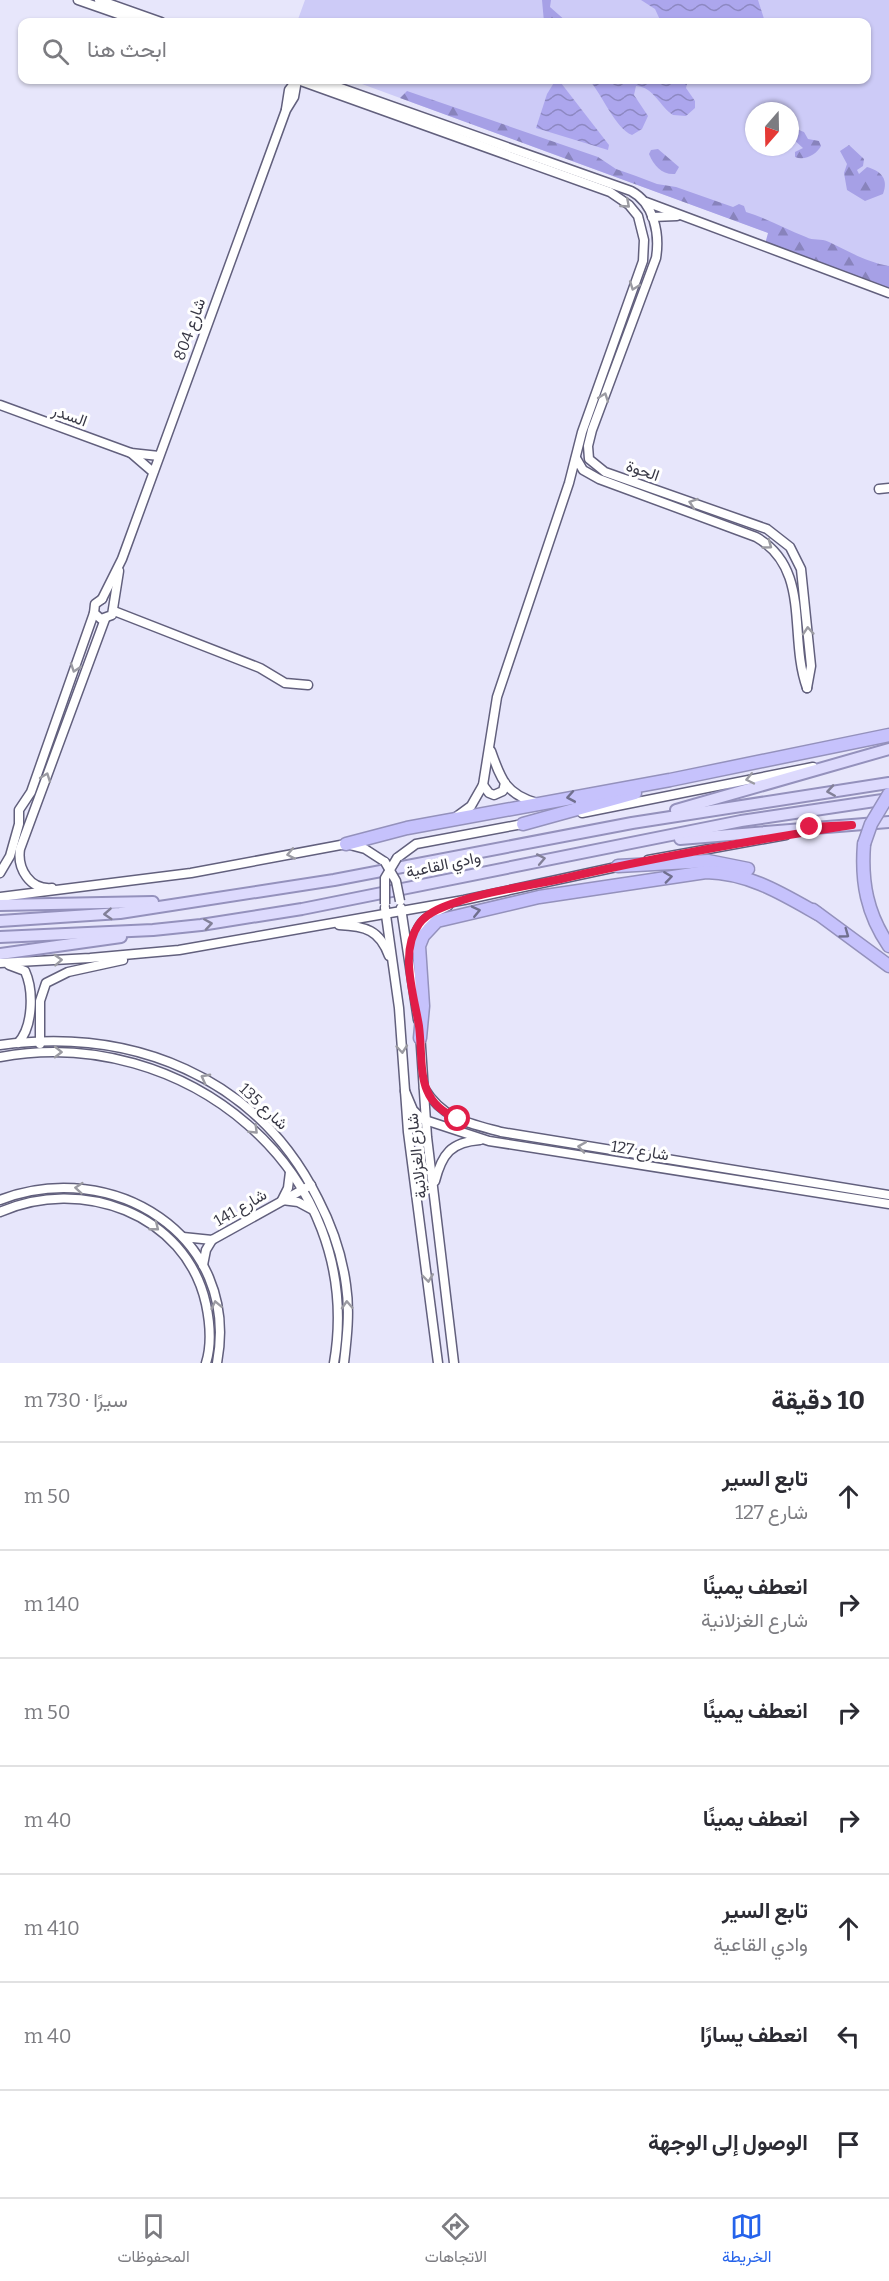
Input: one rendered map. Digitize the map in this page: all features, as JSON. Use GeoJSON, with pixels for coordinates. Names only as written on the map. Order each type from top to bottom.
{"type":"FeatureCollection","features":[{"type":"Feature","properties":{"kind":"highway"},"geometry":{"type":"LineString","coordinates":[[346,844],[406,828],[670,780],[889,735]]}},
{"type":"Feature","properties":{"kind":"highway"},"geometry":{"type":"LineString","coordinates":[[523,824],[653,788],[670,780]]}},
{"type":"Feature","properties":{"kind":"highway"},"geometry":{"type":"LineString","coordinates":[[889,794],[871,824],[864,844],[864,889],[870,911],[889,946]]}},
{"type":"Feature","properties":{"kind":"highway"},"geometry":{"type":"LineString","coordinates":[[618,866],[708,861],[728,864],[767,878],[889,966]]}},
{"type":"Feature","properties":{"kind":"highway"},"geometry":{"type":"LineString","coordinates":[[420,1038],[423,1006],[419,946],[423,936],[437,921],[539,897],[706,872],[734,874],[768,885],[818,914]]}},
{"type":"Feature","properties":{"kind":"main road"},"geometry":{"type":"LineString","coordinates":[[632,823],[889,749]]}},
{"type":"Feature","properties":{"kind":"main road","name":"وادي القاعية"},"geometry":{"type":"LineString","coordinates":[[0,921],[120,913],[334,880],[632,823],[889,783]]}},
{"type":"Feature","properties":{"kind":"main road","name":"وادي القاعية"},"geometry":{"type":"LineString","coordinates":[[0,938],[153,930],[302,909],[741,821],[889,799]]}},
{"type":"Feature","properties":{"kind":"main road"},"geometry":{"type":"LineString","coordinates":[[636,841],[889,822]]}},
{"type":"Feature","properties":{"kind":"main road"},"geometry":{"type":"LineString","coordinates":[[0,905],[127,903],[207,898]]}},
{"type":"Feature","properties":{"kind":"main road"},"geometry":{"type":"LineString","coordinates":[[0,954],[85,944],[153,930]]}},
{"type":"Feature","properties":{"kind":"street"},"geometry":{"type":"LineString","coordinates":[[78,0],[130,18]]}},
{"type":"Feature","properties":{"kind":"street"},"geometry":{"type":"LineString","coordinates":[[99,0],[150,18]]}},
{"type":"Feature","properties":{"kind":"street","name":"شارع 804"},"geometry":{"type":"LineString","coordinates":[[94,613],[95,604],[102,599],[122,559],[286,110],[294,97],[296,84]]}},
{"type":"Feature","properties":{"kind":"street"},"geometry":{"type":"LineString","coordinates":[[308,84],[610,192],[633,210],[644,240],[643,261],[582,432],[576,458],[497,697],[483,785],[471,806],[455,819]]}},
{"type":"Feature","properties":{"kind":"street"},"geometry":{"type":"LineString","coordinates":[[329,84],[631,191],[646,202],[677,216],[889,293]]}},
{"type":"Feature","properties":{"kind":"street"},"geometry":{"type":"LineString","coordinates":[[576,458],[588,453],[592,430],[656,258],[657,237],[646,202]]}},
{"type":"Feature","properties":{"kind":"street"},"geometry":{"type":"LineString","coordinates":[[652,217],[677,216]]}},
{"type":"Feature","properties":{"kind":"street","name":"السدر"},"geometry":{"type":"LineString","coordinates":[[0,405],[130,453]]}},
{"type":"Feature","properties":{"kind":"street"},"geometry":{"type":"LineString","coordinates":[[130,453],[159,456]]}},
{"type":"Feature","properties":{"kind":"street"},"geometry":{"type":"LineString","coordinates":[[130,453],[153,472]]}},
{"type":"Feature","properties":{"kind":"street","name":"الحوة"},"geometry":{"type":"LineString","coordinates":[[576,458],[583,470],[599,479],[756,537],[776,550],[790,579],[801,666],[807,688],[811,666],[801,569],[796,555],[785,542],[758,526],[605,472],[592,463],[588,453]]}},
{"type":"Feature","properties":{"kind":"street"},"geometry":{"type":"LineString","coordinates":[[879,489],[889,488]]}},
{"type":"Feature","properties":{"kind":"street","name":"شارع 804"},"geometry":{"type":"LineString","coordinates":[[82,888],[38,886],[26,876],[19,857],[110,613],[122,559]]}},
{"type":"Feature","properties":{"kind":"street"},"geometry":{"type":"LineString","coordinates":[[102,599],[111,602],[110,613]]}},
{"type":"Feature","properties":{"kind":"street"},"geometry":{"type":"LineString","coordinates":[[0,873],[14,845],[19,824],[19,810],[31,792],[94,613],[110,613],[125,617],[260,669],[285,683],[308,685]]}},
{"type":"Feature","properties":{"kind":"street"},"geometry":{"type":"LineString","coordinates":[[801,666],[811,666]]}},
{"type":"Feature","properties":{"kind":"street"},"geometry":{"type":"LineString","coordinates":[[489,748],[509,791],[521,798],[538,803]]}},
{"type":"Feature","properties":{"kind":"street","name":"وادي القاعية"},"geometry":{"type":"LineString","coordinates":[[387,865],[410,848],[426,842],[803,768],[829,766]]}},
{"type":"Feature","properties":{"kind":"street"},"geometry":{"type":"LineString","coordinates":[[483,785],[489,793],[496,795],[503,791],[505,783]]}},
{"type":"Feature","properties":{"kind":"street"},"geometry":{"type":"LineString","coordinates":[[35,1052],[41,1041],[40,1001],[43,988],[51,980],[68,972],[141,954],[318,925],[385,909],[401,911],[464,900],[717,846],[852,825]]}},
{"type":"Feature","properties":{"kind":"street"},"geometry":{"type":"LineString","coordinates":[[0,897],[191,873],[346,844],[365,849],[387,865],[396,880],[401,911]]}},
{"type":"Feature","properties":{"kind":"street"},"geometry":{"type":"LineString","coordinates":[[385,909],[387,865]]}},
{"type":"Feature","properties":{"kind":"street"},"geometry":{"type":"LineString","coordinates":[[408,956],[420,923],[433,912],[464,900]]}},
{"type":"Feature","properties":{"kind":"street","name":"شارع الغزلانية"},"geometry":{"type":"LineString","coordinates":[[385,909],[395,975],[405,1091],[438,1363]]}},
{"type":"Feature","properties":{"kind":"street","name":"شارع الغزلانية"},"geometry":{"type":"LineString","coordinates":[[401,911],[420,1038],[433,1187],[454,1363]]}},
{"type":"Feature","properties":{"kind":"street"},"geometry":{"type":"LineString","coordinates":[[318,925],[353,926],[372,930],[387,950],[395,975]]}},
{"type":"Feature","properties":{"kind":"street"},"geometry":{"type":"LineString","coordinates":[[0,963],[141,954]]}},
{"type":"Feature","properties":{"kind":"street"},"geometry":{"type":"LineString","coordinates":[[0,963],[20,968],[28,977],[29,1027],[18,1043]]}},
{"type":"Feature","properties":{"kind":"street"},"geometry":{"type":"LineString","coordinates":[[41,1024],[49,1034],[61,1041]]}},
{"type":"Feature","properties":{"kind":"street","name":"شارع 135"},"geometry":{"type":"LineString","coordinates":[[0,1045],[41,1041],[108,1045],[178,1065],[210,1080],[240,1102],[270,1129],[295,1158],[330,1225],[346,1285],[347,1334],[344,1363]]}},
{"type":"Feature","properties":{"kind":"street","name":"شارع 135"},"geometry":{"type":"LineString","coordinates":[[0,1057],[35,1052],[103,1056],[139,1064],[184,1081],[215,1098],[243,1119],[272,1148],[290,1172],[311,1209],[328,1253],[334,1278],[337,1334],[334,1363]]}},
{"type":"Feature","properties":{"kind":"street","name":"شارع 127"},"geometry":{"type":"LineString","coordinates":[[424,1088],[433,1103],[443,1112],[486,1128],[553,1142],[889,1195]]}},
{"type":"Feature","properties":{"kind":"street"},"geometry":{"type":"LineString","coordinates":[[405,1091],[413,1110],[427,1121]]}},
{"type":"Feature","properties":{"kind":"street","name":"شارع 127"},"geometry":{"type":"LineString","coordinates":[[427,1121],[483,1139],[889,1204]]}},
{"type":"Feature","properties":{"kind":"street"},"geometry":{"type":"LineString","coordinates":[[433,1187],[440,1163],[448,1150],[462,1142],[483,1139],[486,1128]]}},
{"type":"Feature","properties":{"kind":"street","name":"شارع 141"},"geometry":{"type":"LineString","coordinates":[[282,1200],[288,1188],[290,1172]]}},
{"type":"Feature","properties":{"kind":"street","name":"شارع 141"},"geometry":{"type":"LineString","coordinates":[[203,1265],[206,1250],[212,1240],[311,1185]]}},
{"type":"Feature","properties":{"kind":"street"},"geometry":{"type":"LineString","coordinates":[[0,1200],[26,1192],[55,1187],[101,1191],[136,1202],[151,1210],[183,1237],[203,1265],[218,1312],[220,1339],[217,1363]]}},
{"type":"Feature","properties":{"kind":"street"},"geometry":{"type":"LineString","coordinates":[[0,1212],[39,1199],[78,1198],[118,1207],[156,1226],[182,1253],[201,1288],[210,1332],[206,1363]]}},
{"type":"Feature","properties":{"kind":"street","name":"شارع 141"},"geometry":{"type":"LineString","coordinates":[[282,1200],[298,1202],[311,1209]]}},
{"type":"Feature","properties":{"kind":"street","name":"شارع 141"},"geometry":{"type":"LineString","coordinates":[[183,1237],[212,1240]]}},
{"type":"Feature","properties":{"kind":"shaded area"},"geometry":{"type":"Polygon","coordinates":[[[305,0],[889,0],[889,277],[362,84],[871,84],[871,18],[298,18],[305,0]]]}},
{"type":"Feature","properties":{"kind":"green space"},"geometry":{"type":"Polygon","coordinates":[[[542,0],[551,0],[550,7],[562,18],[544,18],[542,0]]]}},
{"type":"Feature","properties":{"kind":"green space"},"geometry":{"type":"Polygon","coordinates":[[[407,91],[598,157],[616,169],[657,184],[676,187],[733,207],[739,204],[744,206],[746,212],[809,238],[826,241],[865,259],[889,266],[889,290],[765,244],[768,233],[400,98],[407,91]]]}},
{"type":"Feature","properties":{"kind":"green space"},"geometry":{"type":"Polygon","coordinates":[[[799,130],[804,132],[808,139],[819,141],[821,146],[810,156],[795,157],[799,156],[799,150],[803,148],[799,144],[799,130]]]}},
{"type":"Feature","properties":{"kind":"green space"},"geometry":{"type":"Polygon","coordinates":[[[849,145],[864,159],[863,166],[857,170],[859,174],[867,167],[880,173],[885,184],[883,194],[865,201],[847,190],[844,173],[847,164],[840,151],[849,145]]]}},
{"type":"Feature","properties":{"kind":"green space"},"geometry":{"type":"Polygon","coordinates":[[[658,149],[679,167],[675,174],[662,171],[653,162],[649,154],[651,150],[658,149]]]}},
{"type":"Feature","properties":{"kind":"water"},"geometry":{"type":"Polygon","coordinates":[[[641,0],[758,0],[764,18],[659,18],[655,9],[641,0]]]}},
{"type":"Feature","properties":{"kind":"water"},"geometry":{"type":"Polygon","coordinates":[[[553,84],[562,84],[609,145],[608,150],[536,128],[547,94],[553,84]]]}},
{"type":"Feature","properties":{"kind":"water"},"geometry":{"type":"Polygon","coordinates":[[[592,84],[687,84],[686,88],[695,101],[695,108],[686,116],[673,115],[648,90],[636,86],[634,95],[648,116],[642,129],[632,135],[614,118],[592,84]]]}},
{"type":"Feature","properties":{"kind":"route"},"geometry":{"type":"LineString","coordinates":[[458,1119],[439,1109],[424,1088],[420,1038],[408,956],[416,930],[426,917],[464,900],[588,873],[717,846],[852,825],[810,827]]}}]}
